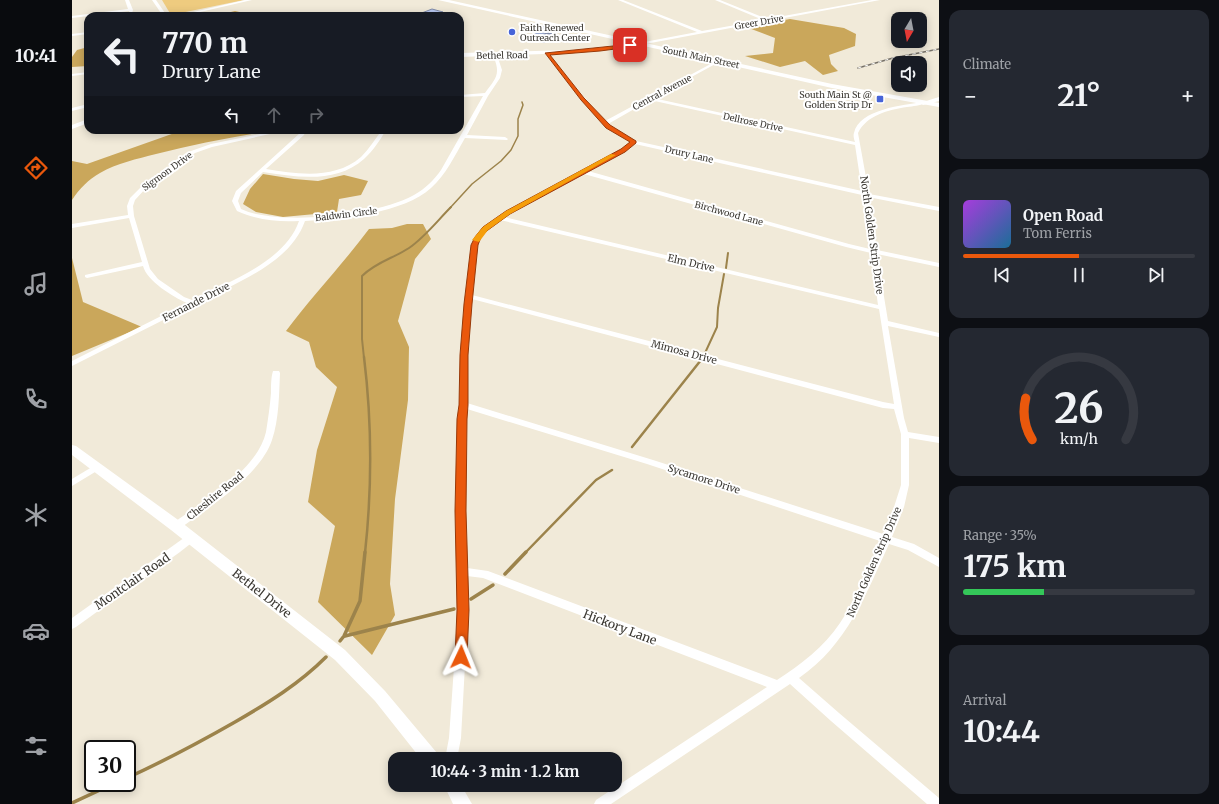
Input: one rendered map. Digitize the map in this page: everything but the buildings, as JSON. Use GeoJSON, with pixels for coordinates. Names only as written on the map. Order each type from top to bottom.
{"type":"FeatureCollection","features":[{"type":"Feature","properties":{"kind":"main road","name":"South Main Street"},"geometry":{"type":"LineString","coordinates":[[441,0],[826,84],[939,105]]}},
{"type":"Feature","properties":{"kind":"street"},"geometry":{"type":"LineString","coordinates":[[121,12],[131,11],[127,0]]}},
{"type":"Feature","properties":{"kind":"street"},"geometry":{"type":"LineString","coordinates":[[154,0],[162,12]]}},
{"type":"Feature","properties":{"kind":"street"},"geometry":{"type":"LineString","coordinates":[[196,12],[250,0]]}},
{"type":"Feature","properties":{"kind":"street"},"geometry":{"type":"LineString","coordinates":[[620,0],[700,33]]}},
{"type":"Feature","properties":{"kind":"street"},"geometry":{"type":"LineString","coordinates":[[717,0],[766,20]]}},
{"type":"Feature","properties":{"kind":"street","name":"Greer Drive"},"geometry":{"type":"LineString","coordinates":[[640,44],[878,0]]}},
{"type":"Feature","properties":{"kind":"street"},"geometry":{"type":"LineString","coordinates":[[72,17],[84,16]]}},
{"type":"Feature","properties":{"kind":"street"},"geometry":{"type":"LineString","coordinates":[[72,36],[84,34]]}},
{"type":"Feature","properties":{"kind":"street","name":"Bethel Road"},"geometry":{"type":"LineString","coordinates":[[464,55],[547,54],[600,50],[640,44]]}},
{"type":"Feature","properties":{"kind":"street","name":"Drury Lane"},"geometry":{"type":"LineString","coordinates":[[547,54],[583,99],[605,123],[613,131],[634,142],[866,195],[939,209]]}},
{"type":"Feature","properties":{"kind":"street","name":"Baldwin Circle"},"geometry":{"type":"LineString","coordinates":[[302,134],[238,192],[235,203],[239,210],[246,214],[261,218],[281,220],[304,219],[372,211],[395,205],[416,196],[428,188],[437,179],[464,136],[486,94],[499,78],[501,68],[496,58],[498,55]]}},
{"type":"Feature","properties":{"kind":"street","name":"Central Avenue"},"geometry":{"type":"LineString","coordinates":[[605,123],[718,61]]}},
{"type":"Feature","properties":{"kind":"street"},"geometry":{"type":"LineString","coordinates":[[72,80],[73,75],[84,74]]}},
{"type":"Feature","properties":{"kind":"street"},"geometry":{"type":"LineString","coordinates":[[464,96],[486,94]]}},
{"type":"Feature","properties":{"kind":"street","name":"Dellrose Drive"},"geometry":{"type":"LineString","coordinates":[[650,99],[857,144]]}},
{"type":"Feature","properties":{"kind":"street"},"geometry":{"type":"LineString","coordinates":[[923,103],[939,99]]}},
{"type":"Feature","properties":{"kind":"street","name":"North Golden Strip Drive"},"geometry":{"type":"LineString","coordinates":[[600,804],[778,686],[816,658],[844,627],[855,608],[899,507],[905,485],[906,461],[905,434],[898,407],[866,195],[855,137],[860,123],[867,118],[881,112],[923,103]]}},
{"type":"Feature","properties":{"kind":"street"},"geometry":{"type":"LineString","coordinates":[[72,110],[84,106]]}},
{"type":"Feature","properties":{"kind":"street"},"geometry":{"type":"LineString","coordinates":[[72,127],[84,123]]}},
{"type":"Feature","properties":{"kind":"street","name":"Sigmon Drive"},"geometry":{"type":"LineString","coordinates":[[194,303],[182,298],[156,280],[147,269],[131,216],[130,204],[138,193],[187,155],[211,146],[267,134]]}},
{"type":"Feature","properties":{"kind":"street"},"geometry":{"type":"LineString","coordinates":[[262,170],[306,176],[320,176],[338,172],[350,167],[360,160],[381,134]]}},
{"type":"Feature","properties":{"kind":"street"},"geometry":{"type":"LineString","coordinates":[[464,136],[505,139]]}},
{"type":"Feature","properties":{"kind":"street"},"geometry":{"type":"LineString","coordinates":[[452,752],[455,738],[460,673],[463,610],[460,465],[464,405],[464,355],[475,242],[485,228],[499,218],[584,172],[623,150],[634,142]]}},
{"type":"Feature","properties":{"kind":"street","name":"Birchwood Lane"},"geometry":{"type":"LineString","coordinates":[[584,172],[874,252],[939,265]]}},
{"type":"Feature","properties":{"kind":"street"},"geometry":{"type":"LineString","coordinates":[[72,226],[131,216]]}},
{"type":"Feature","properties":{"kind":"street","name":"Elm Drive"},"geometry":{"type":"LineString","coordinates":[[499,218],[882,308]]}},
{"type":"Feature","properties":{"kind":"street","name":"Fernande Drive"},"geometry":{"type":"LineString","coordinates":[[72,364],[254,272],[272,260],[290,242],[304,219]]}},
{"type":"Feature","properties":{"kind":"street"},"geometry":{"type":"LineString","coordinates":[[87,276],[146,263]]}},
{"type":"Feature","properties":{"kind":"street","name":"Mimosa Drive"},"geometry":{"type":"LineString","coordinates":[[469,296],[883,405],[898,407]]}},
{"type":"Feature","properties":{"kind":"street"},"geometry":{"type":"LineString","coordinates":[[885,323],[939,335]]}},
{"type":"Feature","properties":{"kind":"street","name":"Cheshire Road"},"geometry":{"type":"LineString","coordinates":[[176,526],[236,481],[260,455],[270,431],[276,373]]}},
{"type":"Feature","properties":{"kind":"street","name":"Sycamore Drive"},"geometry":{"type":"LineString","coordinates":[[464,405],[687,474],[911,546],[939,563]]}},
{"type":"Feature","properties":{"kind":"street"},"geometry":{"type":"LineString","coordinates":[[905,434],[939,440]]}},
{"type":"Feature","properties":{"kind":"street","name":"Bethel Drive"},"geometry":{"type":"LineString","coordinates":[[72,449],[176,526],[340,655],[380,696],[425,752]]}},
{"type":"Feature","properties":{"kind":"street"},"geometry":{"type":"LineString","coordinates":[[72,483],[97,468]]}},
{"type":"Feature","properties":{"kind":"street","name":"Montclair Road"},"geometry":{"type":"LineString","coordinates":[[72,624],[191,538]]}},
{"type":"Feature","properties":{"kind":"street","name":"Hickory Lane"},"geometry":{"type":"LineString","coordinates":[[462,571],[484,574],[778,686]]}},
{"type":"Feature","properties":{"kind":"street"},"geometry":{"type":"LineString","coordinates":[[791,677],[835,717],[937,804]]}},
{"type":"Feature","properties":{"kind":"street"},"geometry":{"type":"LineString","coordinates":[[456,792],[463,804]]}},
{"type":"Feature","properties":{"kind":"shaded area"},"geometry":{"type":"Polygon","coordinates":[[[162,0],[244,0],[186,12],[169,12],[162,0]]]}},
{"type":"Feature","properties":{"kind":"shaded area"},"geometry":{"type":"Polygon","coordinates":[[[790,19],[844,28],[856,34],[855,46],[829,55],[831,64],[838,71],[823,75],[805,61],[780,67],[745,56],[773,53],[775,38],[746,27],[790,19]]]}},
{"type":"Feature","properties":{"kind":"shaded area"},"geometry":{"type":"Polygon","coordinates":[[[84,48],[84,66],[72,67],[72,57],[77,50],[84,48]]]}},
{"type":"Feature","properties":{"kind":"shaded area"},"geometry":{"type":"Polygon","coordinates":[[[172,134],[252,134],[156,154],[120,164],[96,175],[88,181],[72,200],[72,161],[87,164],[172,134]]]}},
{"type":"Feature","properties":{"kind":"shaded area"},"geometry":{"type":"Polygon","coordinates":[[[263,174],[318,181],[344,175],[368,181],[361,195],[339,199],[337,212],[283,217],[256,212],[243,204],[250,189],[263,174]]]}},
{"type":"Feature","properties":{"kind":"shaded area"},"geometry":{"type":"Polygon","coordinates":[[[407,224],[423,224],[431,239],[415,259],[398,321],[409,347],[408,400],[395,499],[390,584],[395,615],[372,655],[318,602],[335,526],[308,502],[317,450],[337,387],[316,367],[309,342],[286,331],[369,229],[392,228],[407,224]]]}},
{"type":"Feature","properties":{"kind":"shaded area"},"geometry":{"type":"Polygon","coordinates":[[[72,258],[83,302],[142,327],[72,356],[72,258]]]}},
{"type":"Feature","properties":{"kind":"waterway"},"geometry":{"type":"LineString","coordinates":[[450,208],[472,184],[501,161],[511,150],[518,136],[518,119],[523,105],[522,102]]}},
{"type":"Feature","properties":{"kind":"waterway"},"geometry":{"type":"LineString","coordinates":[[364,358],[362,339],[362,276],[373,267],[403,252],[415,244],[451,207]]}},
{"type":"Feature","properties":{"kind":"waterway"},"geometry":{"type":"LineString","coordinates":[[726,268],[728,253]]}},
{"type":"Feature","properties":{"kind":"waterway"},"geometry":{"type":"LineString","coordinates":[[705,353],[717,327],[718,308],[724,274]]}},
{"type":"Feature","properties":{"kind":"waterway"},"geometry":{"type":"LineString","coordinates":[[364,357],[370,431],[369,505],[365,553]]}},
{"type":"Feature","properties":{"kind":"waterway"},"geometry":{"type":"LineString","coordinates":[[632,447],[701,360]]}},
{"type":"Feature","properties":{"kind":"waterway"},"geometry":{"type":"LineString","coordinates":[[525,553],[596,480],[612,470]]}},
{"type":"Feature","properties":{"kind":"waterway"},"geometry":{"type":"LineString","coordinates":[[340,641],[344,636],[360,601],[365,552]]}},
{"type":"Feature","properties":{"kind":"waterway"},"geometry":{"type":"LineString","coordinates":[[505,574],[526,552]]}},
{"type":"Feature","properties":{"kind":"waterway"},"geometry":{"type":"LineString","coordinates":[[471,599],[493,585]]}},
{"type":"Feature","properties":{"kind":"waterway"},"geometry":{"type":"LineString","coordinates":[[345,636],[454,609]]}},
{"type":"Feature","properties":{"kind":"waterway"},"geometry":{"type":"LineString","coordinates":[[136,774],[195,744],[259,708],[305,676],[326,657]]}},
{"type":"Feature","properties":{"kind":"waterway"},"geometry":{"type":"LineString","coordinates":[[72,803],[96,792]]}},
{"type":"Feature","properties":{"kind":"railway"},"geometry":{"type":"LineString","coordinates":[[858,68],[893,58],[939,49]]}},
{"type":"Feature","properties":{"kind":"slow traffic"},"geometry":{"type":"LineString","coordinates":[[476,240],[485,228],[508,212],[613,155]]}},
{"type":"Feature","properties":{"kind":"place","name":"Faith Renewed Outreach Center"},"geometry":{"type":"Point","coordinates":[512,32]}},
{"type":"Feature","properties":{"kind":"place","name":"South Main St @ Golden Strip Dr"},"geometry":{"type":"Point","coordinates":[880,99]}},
{"type":"Feature","properties":{"kind":"route"},"geometry":{"type":"LineString","coordinates":[[461,657],[463,610],[460,465],[464,405],[464,355],[474,245],[485,228],[508,212],[584,172],[623,150],[634,142],[613,131],[597,116],[547,54],[600,50],[630,45]]}}]}
